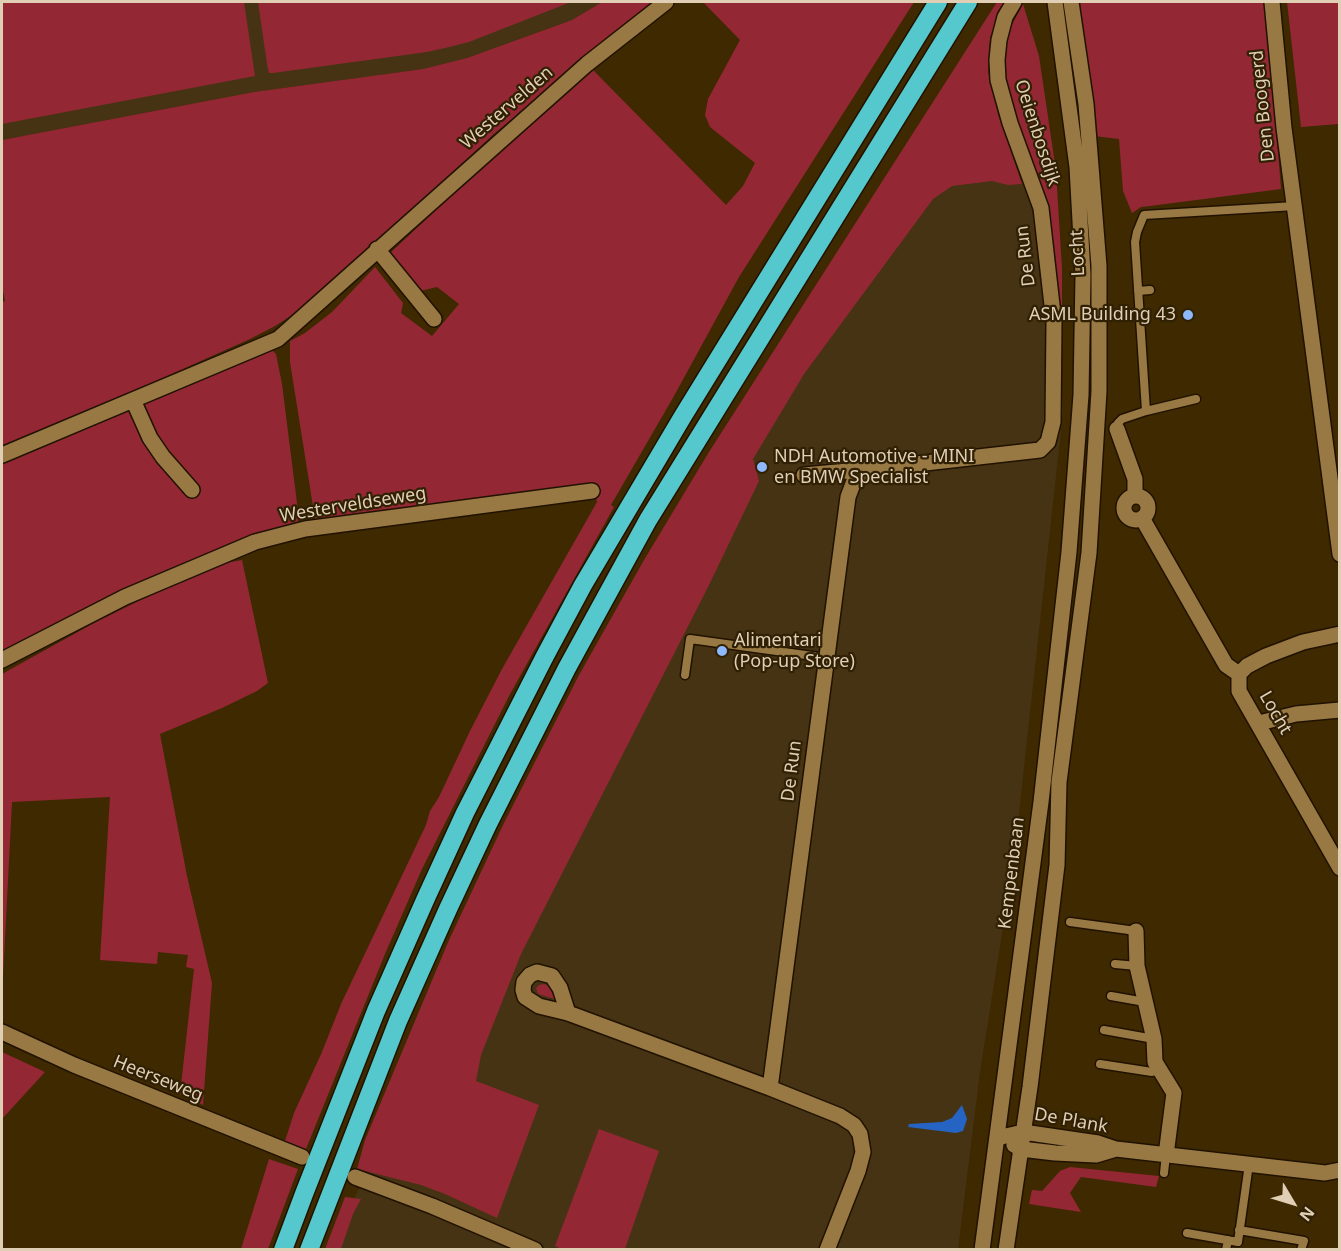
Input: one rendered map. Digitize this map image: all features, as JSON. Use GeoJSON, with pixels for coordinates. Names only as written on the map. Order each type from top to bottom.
{"type":"FeatureCollection","features":[{"type":"Feature","properties":{"kind":"highway"},"geometry":{"type":"LineString","coordinates":[[283,1250],[354,1066],[421,908],[465,813],[534,677],[583,585],[640,487],[938,2]]}},
{"type":"Feature","properties":{"kind":"highway"},"geometry":{"type":"LineString","coordinates":[[309,1250],[399,1021],[439,929],[488,824],[572,658],[648,520],[968,2]]}},
{"type":"Feature","properties":{"kind":"street","name":"Westervelden"},"geometry":{"type":"LineString","coordinates":[[2,455],[278,339],[587,64],[666,2]]}},
{"type":"Feature","properties":{"kind":"street","name":"Oeienbosdijk"},"geometry":{"type":"LineString","coordinates":[[1014,2],[1005,17],[999,40],[998,80],[1010,123],[1041,208]]}},
{"type":"Feature","properties":{"kind":"street","name":"Locht"},"geometry":{"type":"LineString","coordinates":[[1055,2],[1077,167],[1083,275],[1082,395],[1074,501]]}},
{"type":"Feature","properties":{"kind":"street","name":"Locht"},"geometry":{"type":"LineString","coordinates":[[1023,1132],[1057,865],[1059,782],[1089,553],[1099,392],[1099,266],[1086,104],[1071,2]]}},
{"type":"Feature","properties":{"kind":"street","name":"Den Boogerd"},"geometry":{"type":"LineString","coordinates":[[1272,2],[1284,128],[1340,554]]}},
{"type":"Feature","properties":{"kind":"street","name":"De Run"},"geometry":{"type":"LineString","coordinates":[[804,475],[1040,450],[1048,442],[1053,422],[1054,323],[1041,208]]}},
{"type":"Feature","properties":{"kind":"street"},"geometry":{"type":"LineString","coordinates":[[377,249],[434,319]]}},
{"type":"Feature","properties":{"kind":"street"},"geometry":{"type":"LineString","coordinates":[[133,400],[150,438],[192,490]]}},
{"type":"Feature","properties":{"kind":"street","name":"Locht"},"geometry":{"type":"LineString","coordinates":[[1117,429],[1135,479],[1135,496],[1142,498],[1147,504],[1147,512],[1142,518],[1226,665],[1239,674],[1239,691],[1340,868]]}},
{"type":"Feature","properties":{"kind":"street","name":"De Run"},"geometry":{"type":"LineString","coordinates":[[770,1088],[848,497],[854,481],[872,469]]}},
{"type":"Feature","properties":{"kind":"street","name":"Westerveldseweg"},"geometry":{"type":"LineString","coordinates":[[2,660],[125,597],[255,542],[305,529],[592,491]]}},
{"type":"Feature","properties":{"kind":"street","name":"Kempenbaan"},"geometry":{"type":"LineString","coordinates":[[982,1250],[1041,802],[1074,501]]}},
{"type":"Feature","properties":{"kind":"street"},"geometry":{"type":"LineString","coordinates":[[1239,674],[1247,666],[1266,656],[1303,642],[1340,634]]}},
{"type":"Feature","properties":{"kind":"street"},"geometry":{"type":"LineString","coordinates":[[1259,723],[1296,714],[1340,710]]}},
{"type":"Feature","properties":{"kind":"street"},"geometry":{"type":"LineString","coordinates":[[1136,931],[1137,966],[1154,1038],[1155,1062],[1174,1093],[1166,1155]]}},
{"type":"Feature","properties":{"kind":"street"},"geometry":{"type":"LineString","coordinates":[[568,1013],[770,1088],[840,1116],[854,1125],[860,1134],[863,1152],[858,1171],[827,1250]]}},
{"type":"Feature","properties":{"kind":"street","name":"Heerseweg"},"geometry":{"type":"LineString","coordinates":[[2,1032],[74,1065],[302,1157]]}},
{"type":"Feature","properties":{"kind":"street"},"geometry":{"type":"LineString","coordinates":[[1006,1250],[1023,1132]]}},
{"type":"Feature","properties":{"kind":"street","name":"De Plank"},"geometry":{"type":"LineString","coordinates":[[997,1138],[1023,1132],[1098,1143],[1116,1149],[1332,1172],[1340,1181]]}},
{"type":"Feature","properties":{"kind":"street","name":"De Plank"},"geometry":{"type":"LineString","coordinates":[[997,1138],[1021,1149],[1096,1155],[1116,1149]]}},
{"type":"Feature","properties":{"kind":"street"},"geometry":{"type":"LineString","coordinates":[[355,1177],[432,1206],[535,1250]]}},
{"type":"Feature","properties":{"kind":"lane"},"geometry":{"type":"LineString","coordinates":[[1146,411],[1135,242],[1144,215],[1295,206]]}},
{"type":"Feature","properties":{"kind":"lane"},"geometry":{"type":"LineString","coordinates":[[1138,291],[1150,290]]}},
{"type":"Feature","properties":{"kind":"lane"},"geometry":{"type":"LineString","coordinates":[[1117,429],[1122,419],[1196,399]]}},
{"type":"Feature","properties":{"kind":"lane"},"geometry":{"type":"LineString","coordinates":[[685,675],[690,639],[827,658]]}},
{"type":"Feature","properties":{"kind":"lane"},"geometry":{"type":"LineString","coordinates":[[1070,922],[1136,931]]}},
{"type":"Feature","properties":{"kind":"lane"},"geometry":{"type":"LineString","coordinates":[[1115,964],[1137,966]]}},
{"type":"Feature","properties":{"kind":"lane"},"geometry":{"type":"LineString","coordinates":[[1111,996],[1145,1002]]}},
{"type":"Feature","properties":{"kind":"lane"},"geometry":{"type":"LineString","coordinates":[[1104,1030],[1154,1038]]}},
{"type":"Feature","properties":{"kind":"lane"},"geometry":{"type":"LineString","coordinates":[[1100,1064],[1152,1072],[1159,1070]]}},
{"type":"Feature","properties":{"kind":"lane"},"geometry":{"type":"LineString","coordinates":[[1164,1173],[1166,1155]]}},
{"type":"Feature","properties":{"kind":"lane"},"geometry":{"type":"LineString","coordinates":[[1187,1233],[1238,1242],[1249,1164]]}},
{"type":"Feature","properties":{"kind":"lane"},"geometry":{"type":"LineString","coordinates":[[1239,1230],[1304,1241],[1301,1250]]}},
{"type":"Feature","properties":{"kind":"lane"},"geometry":{"type":"LineString","coordinates":[[1226,1250],[1228,1240]]}},
{"type":"Feature","properties":{"kind":"shaded area"},"geometry":{"type":"Polygon","coordinates":[[[2,2],[602,2],[572,20],[467,58],[423,69],[254,92],[2,140],[2,2]]]}},
{"type":"Feature","properties":{"kind":"shaded area"},"geometry":{"type":"Polygon","coordinates":[[[2,2],[244,2],[255,76],[2,124],[2,2]]]}},
{"type":"Feature","properties":{"kind":"shaded area"},"geometry":{"type":"Polygon","coordinates":[[[258,2],[571,2],[469,42],[445,48],[269,73],[258,2]]]}},
{"type":"Feature","properties":{"kind":"shaded area"},"geometry":{"type":"Polygon","coordinates":[[[602,2],[656,2],[495,133],[309,304],[250,339],[2,450],[2,302],[5,301],[2,286],[2,140],[254,92],[423,69],[467,58],[572,20],[602,2]]]}},
{"type":"Feature","properties":{"kind":"shaded area"},"geometry":{"type":"Polygon","coordinates":[[[703,2],[914,2],[739,277],[611,505],[614,507],[509,696],[422,869],[306,1149],[285,1141],[294,1113],[341,1004],[426,825],[430,811],[470,731],[502,669],[597,502],[594,487],[327,520],[315,519],[290,362],[290,341],[305,333],[332,312],[375,267],[403,303],[401,313],[432,336],[459,304],[437,287],[420,291],[389,254],[591,68],[726,205],[743,186],[755,163],[710,127],[705,115],[708,99],[740,40],[703,2]]]}},
{"type":"Feature","properties":{"kind":"shaded area"},"geometry":{"type":"Polygon","coordinates":[[[997,2],[1005,2],[990,38],[988,72],[998,114],[1022,184],[1008,185],[992,181],[952,186],[933,199],[804,374],[753,459],[759,481],[708,587],[521,954],[481,1055],[476,1081],[539,1105],[497,1218],[421,1185],[357,1169],[365,1140],[449,940],[504,823],[579,675],[709,452],[997,2]]]}},
{"type":"Feature","properties":{"kind":"shaded area"},"geometry":{"type":"Polygon","coordinates":[[[1078,2],[1266,2],[1281,189],[1141,207],[1132,213],[1123,191],[1119,139],[1094,136],[1078,2]]]}},
{"type":"Feature","properties":{"kind":"shaded area"},"geometry":{"type":"Polygon","coordinates":[[[1287,2],[1339,2],[1339,124],[1301,127],[1287,2]]]}},
{"type":"Feature","properties":{"kind":"shaded area"},"geometry":{"type":"Polygon","coordinates":[[[1023,4],[1039,56],[1056,171],[1062,269],[1062,377],[1049,206],[1010,103],[1005,82],[1003,57],[1009,30],[1023,4]]]}},
{"type":"Feature","properties":{"kind":"shaded area"},"geometry":{"type":"Polygon","coordinates":[[[931,172],[1049,184],[1063,412],[1014,858],[980,1072],[958,1249],[335,1250],[350,1206],[748,460],[931,172]]]}},
{"type":"Feature","properties":{"kind":"shaded area"},"geometry":{"type":"Polygon","coordinates":[[[270,348],[276,354],[282,384],[299,519],[293,529],[204,555],[150,577],[2,655],[2,465],[252,359],[270,348]]]}},
{"type":"Feature","properties":{"kind":"shaded area"},"geometry":{"type":"Polygon","coordinates":[[[242,560],[268,683],[222,708],[160,734],[187,876],[212,983],[203,1105],[180,1094],[194,969],[186,967],[188,955],[158,952],[157,964],[100,960],[110,797],[12,802],[2,997],[2,674],[94,623],[209,566],[242,560]]]}},
{"type":"Feature","properties":{"kind":"shaded area"},"geometry":{"type":"Polygon","coordinates":[[[544,984],[548,986],[555,999],[538,994],[536,988],[544,984]]]}},
{"type":"Feature","properties":{"kind":"shaded area"},"geometry":{"type":"Polygon","coordinates":[[[2,1052],[45,1072],[2,1119],[2,1052]]]}},
{"type":"Feature","properties":{"kind":"shaded area"},"geometry":{"type":"Polygon","coordinates":[[[599,1129],[659,1151],[625,1249],[561,1249],[555,1246],[599,1129]]]}},
{"type":"Feature","properties":{"kind":"shaded area"},"geometry":{"type":"Polygon","coordinates":[[[269,1159],[298,1169],[268,1249],[241,1249],[269,1159]]]}},
{"type":"Feature","properties":{"kind":"shaded area"},"geometry":{"type":"Polygon","coordinates":[[[1070,1167],[1159,1176],[1156,1187],[1081,1177],[1070,1193],[1081,1212],[1029,1204],[1032,1190],[1042,1191],[1060,1171],[1070,1167]]]}},
{"type":"Feature","properties":{"kind":"shaded area"},"geometry":{"type":"Polygon","coordinates":[[[345,1197],[361,1199],[353,1214],[341,1249],[325,1249],[345,1197]]]}},
{"type":"Feature","properties":{"kind":"water"},"geometry":{"type":"Polygon","coordinates":[[[962,1105],[967,1119],[963,1131],[956,1133],[908,1127],[909,1124],[942,1122],[952,1118],[962,1105]]]}},
{"type":"Feature","properties":{"kind":"place","name":"ASML Building 43"},"geometry":{"type":"Point","coordinates":[1188,315]}},
{"type":"Feature","properties":{"kind":"place","name":"NDH Automotive - MINI en BMW Specialist"},"geometry":{"type":"Point","coordinates":[762,467]}},
{"type":"Feature","properties":{"kind":"place","name":"Alimentari (Pop-up Store)"},"geometry":{"type":"Point","coordinates":[722,651]}}]}
